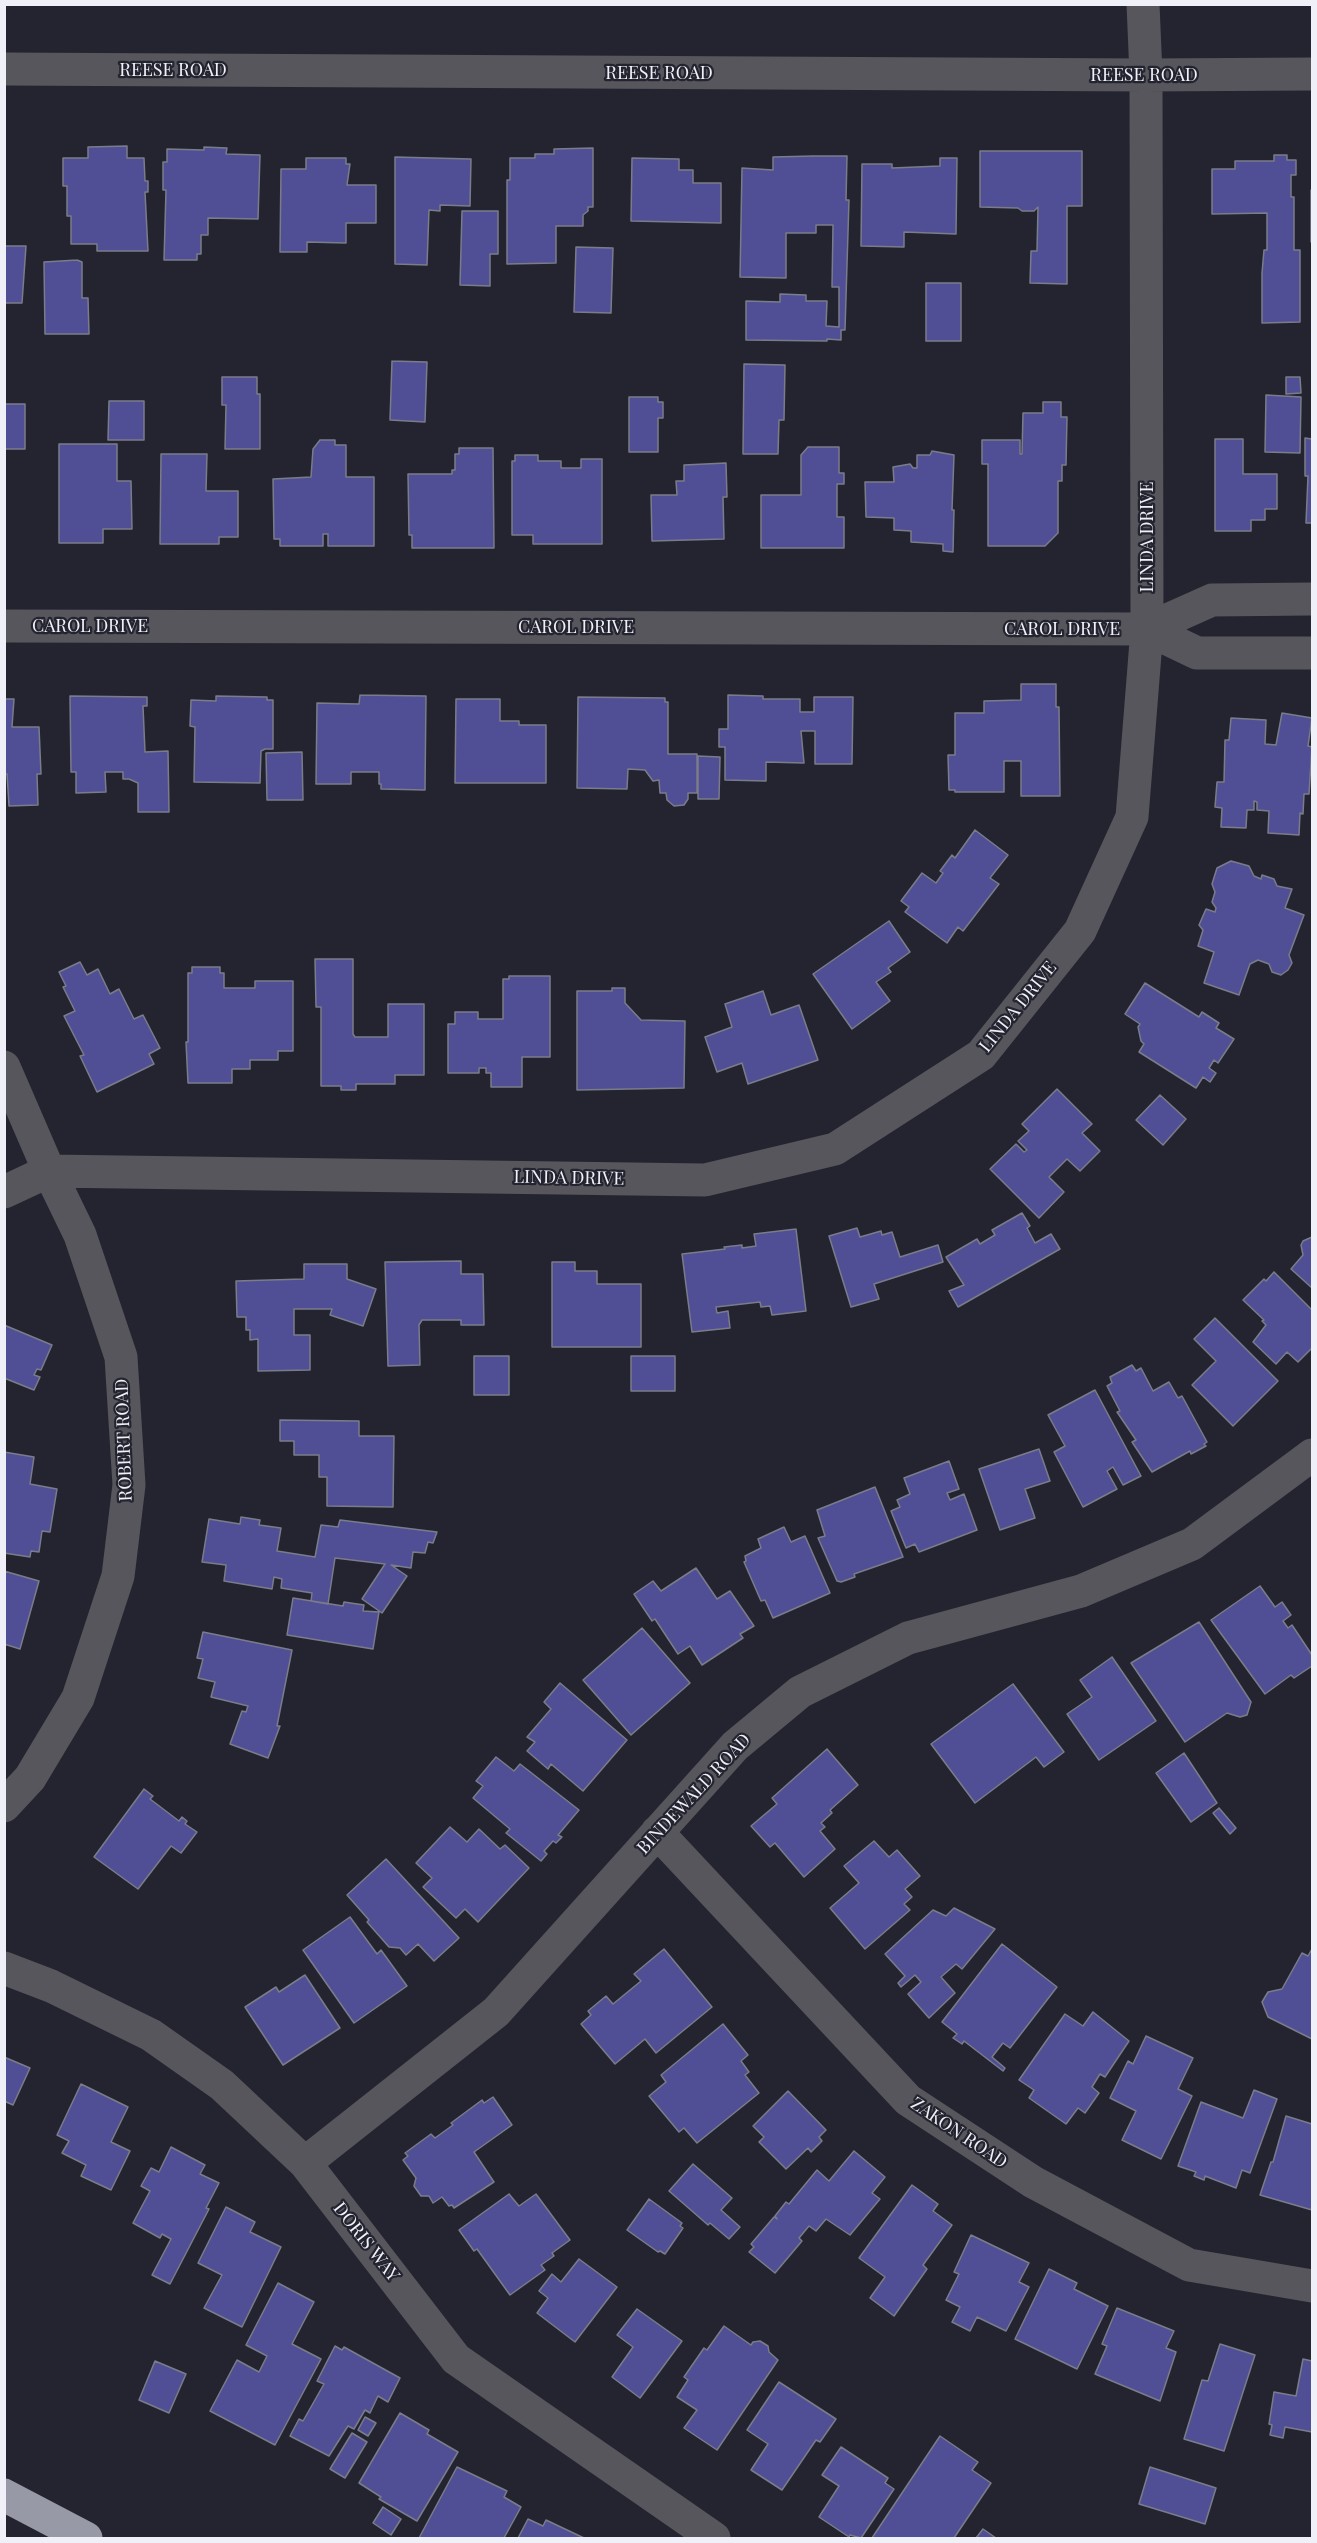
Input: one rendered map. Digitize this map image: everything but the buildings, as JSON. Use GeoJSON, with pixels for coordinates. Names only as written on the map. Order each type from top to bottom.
{"type":"FeatureCollection","features":[{"type":"Feature","properties":{"kind":"highway"},"geometry":{"type":"LineString","coordinates":[[4,2495],[86,2538]]}},
{"type":"Feature","properties":{"kind":"street","name":"LINDA DRIVE"},"geometry":{"type":"LineString","coordinates":[[4,1192],[49,1171],[705,1180],[835,1149],[981,1055],[1080,931],[1132,817],[1147,629],[1146,75],[1143,4]]}},
{"type":"Feature","properties":{"kind":"street","name":"REESE ROAD"},"geometry":{"type":"LineString","coordinates":[[4,69],[1312,74]]}},
{"type":"Feature","properties":{"kind":"street","name":"CAROL DRIVE"},"geometry":{"type":"LineString","coordinates":[[4,626],[1147,629],[1212,600],[1312,599]]}},
{"type":"Feature","properties":{"kind":"street","name":"CAROL DRIVE"},"geometry":{"type":"LineString","coordinates":[[1147,629],[1197,653],[1312,653]]}},
{"type":"Feature","properties":{"kind":"street","name":"ROBERT ROAD"},"geometry":{"type":"LineString","coordinates":[[4,1066],[49,1171],[80,1235],[121,1357],[129,1485],[118,1576],[78,1698],[30,1778],[4,1806]]}},
{"type":"Feature","properties":{"kind":"street","name":"BINDEWALD ROAD"},"geometry":{"type":"LineString","coordinates":[[305,2163],[496,2012],[735,1746],[800,1692],[908,1638],[1081,1591],[1192,1544],[1312,1455]]}},
{"type":"Feature","properties":{"kind":"street","name":"ZAKON ROAD"},"geometry":{"type":"LineString","coordinates":[[657,1832],[908,2100],[1033,2182],[1189,2265],[1312,2286]]}},
{"type":"Feature","properties":{"kind":"street","name":"DORIS WAY"},"geometry":{"type":"LineString","coordinates":[[4,1968],[51,1986],[151,2035],[222,2085],[305,2163],[456,2359],[714,2538]]}}]}
